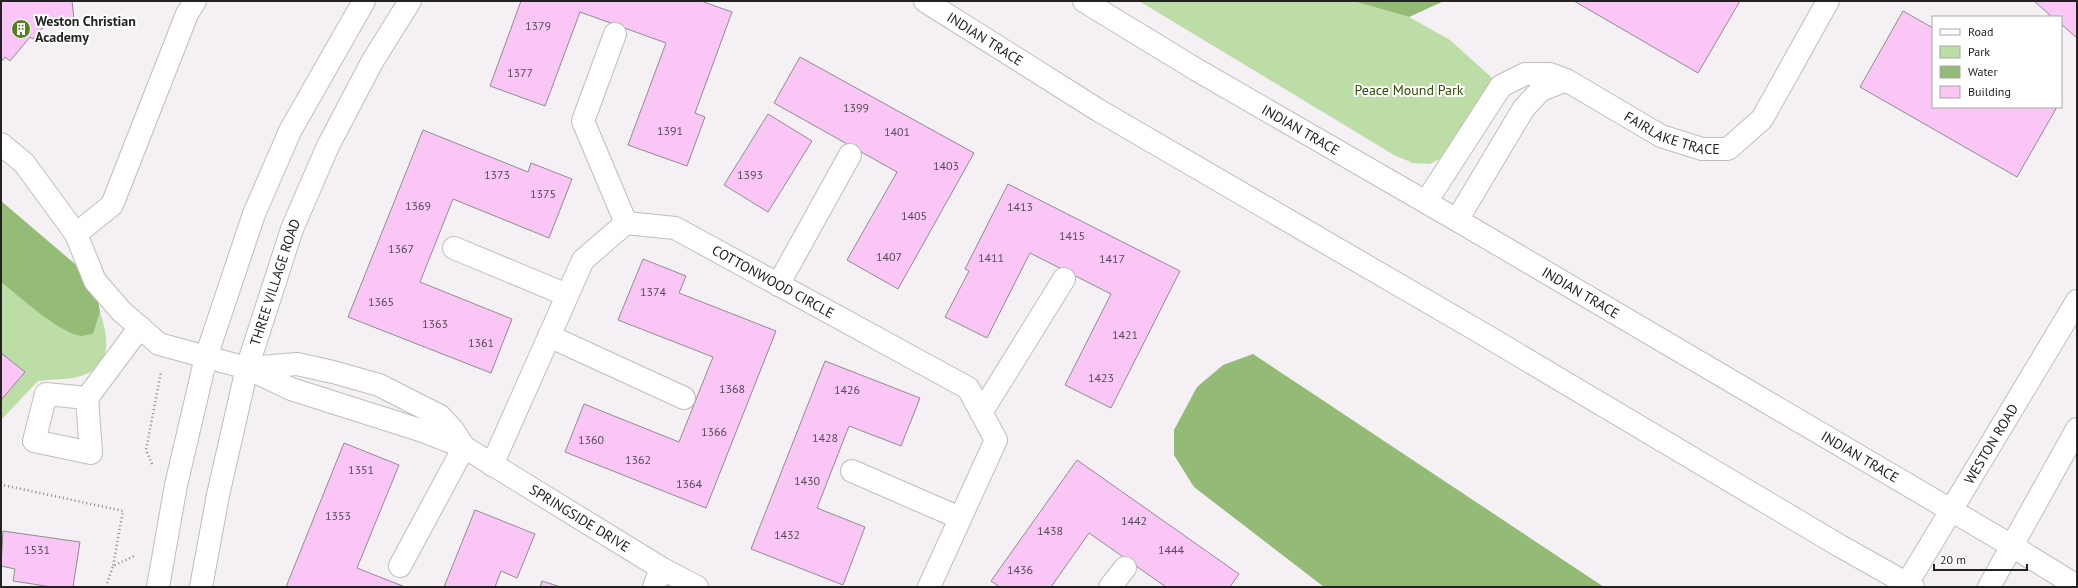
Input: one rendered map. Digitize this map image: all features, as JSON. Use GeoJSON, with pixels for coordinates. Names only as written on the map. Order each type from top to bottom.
{"type":"FeatureCollection","features":[{"type":"Feature","properties":{"kind":"street"},"geometry":{"type":"LineString","coordinates":[[76,234],[112,205],[187,14],[195,1]]}},
{"type":"Feature","properties":{"kind":"street"},"geometry":{"type":"LineString","coordinates":[[158,587],[176,486],[206,358],[254,214],[290,131],[364,1]]}},
{"type":"Feature","properties":{"kind":"street","name":"THREE VILLAGE ROAD"},"geometry":{"type":"LineString","coordinates":[[201,587],[218,495],[247,368],[292,229],[328,146],[372,62],[410,1]]}},
{"type":"Feature","properties":{"kind":"street","name":"INDIAN TRACE"},"geometry":{"type":"LineString","coordinates":[[925,1],[1098,110],[1909,586]]}},
{"type":"Feature","properties":{"kind":"street","name":"INDIAN TRACE"},"geometry":{"type":"LineString","coordinates":[[1084,1],[1197,70],[1457,220],[2012,546],[2077,586]]}},
{"type":"Feature","properties":{"kind":"street","name":"FAIRLAKE TRACE"},"geometry":{"type":"LineString","coordinates":[[1426,202],[1501,86],[1526,74],[1550,74],[1566,80],[1661,136],[1702,149],[1728,150],[1762,119],[1828,1]]}},
{"type":"Feature","properties":{"kind":"street"},"geometry":{"type":"LineString","coordinates":[[492,465],[583,260],[626,223],[583,121],[615,34]]}},
{"type":"Feature","properties":{"kind":"street"},"geometry":{"type":"LineString","coordinates":[[1457,220],[1524,108],[1541,90],[1566,80]]}},
{"type":"Feature","properties":{"kind":"street","name":"SPRINGSIDE DRIVE"},"geometry":{"type":"LineString","coordinates":[[1,144],[24,163],[76,234],[95,281],[122,312],[159,344],[247,368],[291,389],[423,431],[464,448],[492,465],[657,578],[697,587]]}},
{"type":"Feature","properties":{"kind":"street"},"geometry":{"type":"LineString","coordinates":[[778,285],[850,155]]}},
{"type":"Feature","properties":{"kind":"street","name":"COTTONWOOD CIRCLE"},"geometry":{"type":"LineString","coordinates":[[626,223],[675,228],[968,388],[996,440],[929,587]]}},
{"type":"Feature","properties":{"kind":"street"},"geometry":{"type":"LineString","coordinates":[[454,248],[567,295]]}},
{"type":"Feature","properties":{"kind":"street"},"geometry":{"type":"LineString","coordinates":[[981,413],[1064,279]]}},
{"type":"Feature","properties":{"kind":"street","name":"WESTON ROAD"},"geometry":{"type":"LineString","coordinates":[[1909,586],[1951,510],[1988,453],[2077,301]]}},
{"type":"Feature","properties":{"kind":"street"},"geometry":{"type":"LineString","coordinates":[[87,398],[140,328]]}},
{"type":"Feature","properties":{"kind":"street"},"geometry":{"type":"LineString","coordinates":[[549,336],[684,398]]}},
{"type":"Feature","properties":{"kind":"street","name":"SPRINGSIDE DRIVE"},"geometry":{"type":"LineString","coordinates":[[247,368],[296,364],[379,385],[440,416],[453,430],[464,448]]}},
{"type":"Feature","properties":{"kind":"street"},"geometry":{"type":"LineString","coordinates":[[1989,587],[2077,429]]}},
{"type":"Feature","properties":{"kind":"street"},"geometry":{"type":"LineString","coordinates":[[400,566],[464,448]]}},
{"type":"Feature","properties":{"kind":"street"},"geometry":{"type":"LineString","coordinates":[[852,471],[960,518]]}},
{"type":"Feature","properties":{"kind":"street"},"geometry":{"type":"LineString","coordinates":[[1110,587],[1125,568]]}},
{"type":"Feature","properties":{"kind":"path"},"geometry":{"type":"LineString","coordinates":[[153,466],[146,450],[166,346]]}},
{"type":"Feature","properties":{"kind":"path"},"geometry":{"type":"LineString","coordinates":[[1,483],[3,485],[123,511],[113,566],[106,587]]}},
{"type":"Feature","properties":{"kind":"path"},"geometry":{"type":"LineString","coordinates":[[113,566],[139,553]]}},
{"type":"Feature","properties":{"kind":"green space","name":"Peace Mound Park"},"geometry":{"type":"Polygon","coordinates":[[[1139,1],[1353,1],[1409,17],[1450,40],[1501,86],[1445,156],[1430,164],[1413,163],[1394,155],[1139,1]]]}},
{"type":"Feature","properties":{"kind":"green space"},"geometry":{"type":"Polygon","coordinates":[[[1,282],[52,321],[93,334],[100,312],[105,331],[106,350],[104,358],[92,371],[76,377],[38,381],[1,420],[1,282]]]}},
{"type":"Feature","properties":{"kind":"shaded area"},"geometry":{"type":"Polygon","coordinates":[[[1,201],[95,281],[100,312],[93,334],[81,336],[62,328],[40,313],[1,282],[1,201]]]}},
{"type":"Feature","properties":{"kind":"water"},"geometry":{"type":"Polygon","coordinates":[[[1353,1],[1444,1],[1409,17],[1353,1]]]}},
{"type":"Feature","properties":{"kind":"water"},"geometry":{"type":"Polygon","coordinates":[[[1253,354],[1604,587],[1324,587],[1194,487],[1174,455],[1174,430],[1197,387],[1223,365],[1253,354]]]}},
{"type":"Feature","properties":{"kind":"building","name":"Weston Christian Academy"},"geometry":{"type":"Polygon","coordinates":[[[1,1],[72,1],[74,19],[49,21],[33,39],[30,37],[10,61],[5,57],[1,62],[1,1]]]}},
{"type":"Feature","properties":{"kind":"building"},"geometry":{"type":"Polygon","coordinates":[[[521,1],[701,1],[732,12],[695,113],[705,117],[687,166],[628,145],[666,43],[580,12],[545,106],[490,86],[521,1]]]}},
{"type":"Feature","properties":{"kind":"building"},"geometry":{"type":"Polygon","coordinates":[[[1574,1],[1740,1],[1698,73],[1574,1]]]}},
{"type":"Feature","properties":{"kind":"building"},"geometry":{"type":"Polygon","coordinates":[[[2034,1],[2077,1],[2077,38],[2062,25],[2062,16],[2051,16],[2034,1]]]}},
{"type":"Feature","properties":{"kind":"building"},"geometry":{"type":"Polygon","coordinates":[[[1903,11],[1932,27],[1932,108],[2056,108],[2017,177],[1860,87],[1903,11]]]}},
{"type":"Feature","properties":{"kind":"building"},"geometry":{"type":"Polygon","coordinates":[[[800,57],[974,153],[898,289],[847,260],[897,172],[774,103],[800,57]]]}},
{"type":"Feature","properties":{"kind":"building"},"geometry":{"type":"Polygon","coordinates":[[[768,114],[812,141],[768,212],[724,185],[768,114]]]}},
{"type":"Feature","properties":{"kind":"building"},"geometry":{"type":"Polygon","coordinates":[[[423,130],[528,172],[531,163],[572,179],[549,238],[453,199],[420,282],[512,319],[491,373],[348,317],[423,130]]]}},
{"type":"Feature","properties":{"kind":"building"},"geometry":{"type":"Polygon","coordinates":[[[1008,184],[1180,271],[1111,408],[1065,385],[1111,294],[1030,253],[987,338],[945,317],[969,271],[965,269],[1008,184]]]}},
{"type":"Feature","properties":{"kind":"building"},"geometry":{"type":"Polygon","coordinates":[[[643,259],[686,276],[679,293],[776,331],[706,508],[565,452],[584,404],[679,442],[713,357],[618,320],[643,259]]]}},
{"type":"Feature","properties":{"kind":"building"},"geometry":{"type":"Polygon","coordinates":[[[1,353],[25,372],[1,400],[1,353]]]}},
{"type":"Feature","properties":{"kind":"building"},"geometry":{"type":"Polygon","coordinates":[[[825,361],[920,398],[901,446],[849,426],[817,508],[865,527],[843,585],[751,549],[825,361]]]}},
{"type":"Feature","properties":{"kind":"building"},"geometry":{"type":"Polygon","coordinates":[[[344,443],[399,465],[357,568],[405,587],[286,587],[344,443]]]}},
{"type":"Feature","properties":{"kind":"building"},"geometry":{"type":"Polygon","coordinates":[[[1077,460],[1239,574],[1230,587],[1166,587],[1089,533],[1051,587],[1000,587],[991,581],[1077,460]]]}},
{"type":"Feature","properties":{"kind":"building"},"geometry":{"type":"Polygon","coordinates":[[[475,510],[535,534],[517,578],[501,571],[495,587],[444,587],[475,510]]]}},
{"type":"Feature","properties":{"kind":"building"},"geometry":{"type":"Polygon","coordinates":[[[3,531],[80,542],[73,587],[52,587],[13,581],[15,569],[1,566],[3,531]]]}},
{"type":"Feature","properties":{"kind":"building"},"geometry":{"type":"Polygon","coordinates":[[[542,581],[561,587],[540,587],[542,581]]]}},
{"type":"Feature","properties":{"kind":"place","name":"Weston Christian Academy"},"geometry":{"type":"Point","coordinates":[21,29]}}]}
